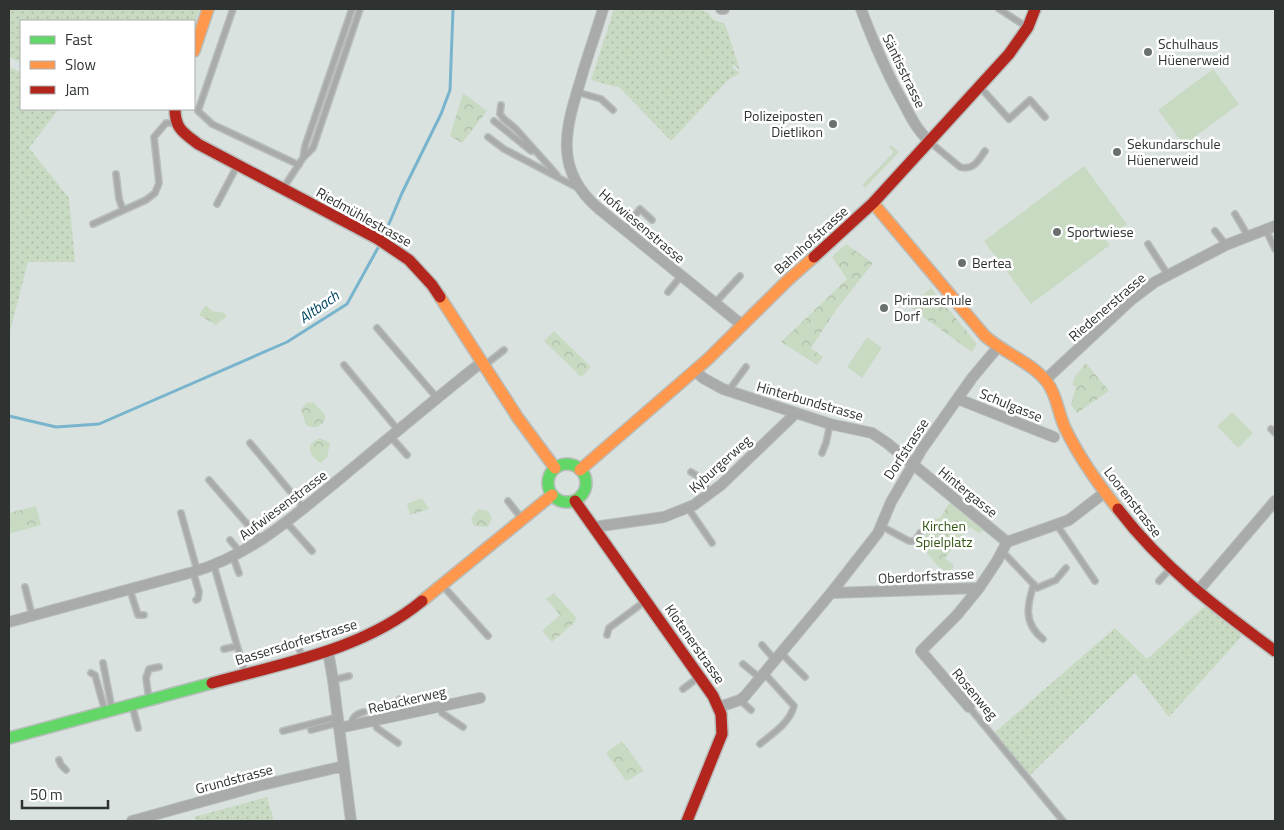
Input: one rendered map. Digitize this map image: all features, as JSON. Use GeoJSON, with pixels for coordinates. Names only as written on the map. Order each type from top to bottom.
{"type":"FeatureCollection","features":[{"type":"Feature","properties":{"kind":"street"},"geometry":{"type":"LineString","coordinates":[[195,48],[208,9]]}},
{"type":"Feature","properties":{"kind":"street","name":"Hofwiesenstrasse"},"geometry":{"type":"LineString","coordinates":[[603,9],[568,122],[566,146],[572,174],[580,190],[592,203],[742,325]]}},
{"type":"Feature","properties":{"kind":"street","name":"Säntisstrasse"},"geometry":{"type":"LineString","coordinates":[[861,9],[885,70],[921,134],[929,141]]}},
{"type":"Feature","properties":{"kind":"street","name":"Bahnhofstrasse"},"geometry":{"type":"LineString","coordinates":[[580,470],[626,428],[725,344],[790,278],[873,203],[1009,54],[1028,27],[1035,9]]}},
{"type":"Feature","properties":{"kind":"street"},"geometry":{"type":"LineString","coordinates":[[175,110],[176,123]]}},
{"type":"Feature","properties":{"kind":"street","name":"Riedmühlestrasse"},"geometry":{"type":"LineString","coordinates":[[176,123],[179,129],[190,138],[237,166],[378,239],[414,265],[426,277],[448,308],[521,423],[556,468]]}},
{"type":"Feature","properties":{"kind":"street"},"geometry":{"type":"LineString","coordinates":[[873,203],[979,329],[998,347]]}},
{"type":"Feature","properties":{"kind":"street","name":"Riedenerstrasse"},"geometry":{"type":"LineString","coordinates":[[1045,380],[1131,300],[1147,288],[1168,274],[1226,245],[1271,228]]}},
{"type":"Feature","properties":{"kind":"street","name":"Loorenstrasse"},"geometry":{"type":"LineString","coordinates":[[998,347],[1034,370],[1045,380],[1053,392],[1063,423],[1071,439],[1104,493],[1133,530],[1171,569],[1218,610],[1275,651]]}},
{"type":"Feature","properties":{"kind":"street","name":"Dorfstrasse"},"geometry":{"type":"LineString","coordinates":[[719,707],[740,700],[831,593],[882,526],[891,502],[912,464],[998,347]]}},
{"type":"Feature","properties":{"kind":"street","name":"Aufwiesenstrasse"},"geometry":{"type":"LineString","coordinates":[[9,622],[195,572],[214,566],[237,555],[262,541],[287,523],[438,398],[484,364]]}},
{"type":"Feature","properties":{"kind":"street","name":"Hinterbundstrasse"},"geometry":{"type":"LineString","coordinates":[[695,371],[703,378],[731,392],[830,424],[872,433],[912,464]]}},
{"type":"Feature","properties":{"kind":"street","name":"Schulgasse"},"geometry":{"type":"LineString","coordinates":[[958,399],[1054,437]]}},
{"type":"Feature","properties":{"kind":"street","name":"Kyburgerweg"},"geometry":{"type":"LineString","coordinates":[[594,527],[656,518],[688,508],[710,493],[796,413]]}},
{"type":"Feature","properties":{"kind":"street"},"geometry":{"type":"LineString","coordinates":[[566,464],[580,470],[586,481],[580,497],[575,501],[562,502],[552,495],[548,484],[551,472],[566,464]]}},
{"type":"Feature","properties":{"kind":"street","name":"Hintergasse"},"geometry":{"type":"LineString","coordinates":[[912,464],[1005,546]]}},
{"type":"Feature","properties":{"kind":"street"},"geometry":{"type":"LineString","coordinates":[[1005,546],[1074,517],[1104,493]]}},
{"type":"Feature","properties":{"kind":"street","name":"Bassersdorferstrasse"},"geometry":{"type":"LineString","coordinates":[[9,738],[328,651],[358,640],[385,627],[414,608],[552,495]]}},
{"type":"Feature","properties":{"kind":"street","name":"Klotenerstrasse"},"geometry":{"type":"LineString","coordinates":[[575,501],[647,600],[719,707],[722,721],[720,738],[696,795],[689,821]]}},
{"type":"Feature","properties":{"kind":"street"},"geometry":{"type":"LineString","coordinates":[[1197,592],[1275,501]]}},
{"type":"Feature","properties":{"kind":"street","name":"Oberdorfstrasse"},"geometry":{"type":"LineString","coordinates":[[831,593],[980,588],[1005,546]]}},
{"type":"Feature","properties":{"kind":"street","name":"Rosenweg"},"geometry":{"type":"LineString","coordinates":[[969,707],[921,651],[980,588]]}},
{"type":"Feature","properties":{"kind":"street"},"geometry":{"type":"LineString","coordinates":[[328,651],[351,821]]}},
{"type":"Feature","properties":{"kind":"street","name":"Rebackerweg"},"geometry":{"type":"LineString","coordinates":[[338,723],[351,726],[374,722],[480,698]]}},
{"type":"Feature","properties":{"kind":"street","name":"Grundstrasse"},"geometry":{"type":"LineString","coordinates":[[132,821],[258,786],[344,766]]}},
{"type":"Feature","properties":{"kind":"lane"},"geometry":{"type":"LineString","coordinates":[[233,9],[198,111],[212,124],[299,165]]}},
{"type":"Feature","properties":{"kind":"lane"},"geometry":{"type":"LineString","coordinates":[[303,158],[305,146],[352,9]]}},
{"type":"Feature","properties":{"kind":"lane"},"geometry":{"type":"LineString","coordinates":[[282,189],[303,158],[313,148],[360,9]]}},
{"type":"Feature","properties":{"kind":"lane"},"geometry":{"type":"LineString","coordinates":[[999,9],[1007,11],[1028,27]]}},
{"type":"Feature","properties":{"kind":"lane"},"geometry":{"type":"LineString","coordinates":[[980,87],[1009,119],[1030,100],[1045,117]]}},
{"type":"Feature","properties":{"kind":"lane"},"geometry":{"type":"LineString","coordinates":[[576,92],[601,98],[613,110]]}},
{"type":"Feature","properties":{"kind":"lane"},"geometry":{"type":"LineString","coordinates":[[500,105],[500,114],[504,119],[515,128],[560,179]]}},
{"type":"Feature","properties":{"kind":"lane"},"geometry":{"type":"LineString","coordinates":[[494,121],[541,159]]}},
{"type":"Feature","properties":{"kind":"lane"},"geometry":{"type":"LineString","coordinates":[[93,224],[155,194],[160,183],[154,137],[166,123],[176,123]]}},
{"type":"Feature","properties":{"kind":"lane"},"geometry":{"type":"LineString","coordinates":[[488,137],[504,149],[580,190]]}},
{"type":"Feature","properties":{"kind":"lane"},"geometry":{"type":"LineString","coordinates":[[929,141],[965,169],[975,165],[986,151]]}},
{"type":"Feature","properties":{"kind":"lane"},"geometry":{"type":"LineString","coordinates":[[217,204],[237,166]]}},
{"type":"Feature","properties":{"kind":"lane"},"geometry":{"type":"LineString","coordinates":[[116,174],[119,199],[124,210]]}},
{"type":"Feature","properties":{"kind":"lane"},"geometry":{"type":"LineString","coordinates":[[624,230],[640,209],[652,220]]}},
{"type":"Feature","properties":{"kind":"lane"},"geometry":{"type":"LineString","coordinates":[[1235,214],[1248,237]]}},
{"type":"Feature","properties":{"kind":"lane"},"geometry":{"type":"LineString","coordinates":[[1271,228],[1275,249]]}},
{"type":"Feature","properties":{"kind":"lane"},"geometry":{"type":"LineString","coordinates":[[1216,231],[1226,245]]}},
{"type":"Feature","properties":{"kind":"lane"},"geometry":{"type":"LineString","coordinates":[[1148,244],[1168,274]]}},
{"type":"Feature","properties":{"kind":"lane"},"geometry":{"type":"LineString","coordinates":[[668,292],[681,276]]}},
{"type":"Feature","properties":{"kind":"lane"},"geometry":{"type":"LineString","coordinates":[[715,303],[740,276]]}},
{"type":"Feature","properties":{"kind":"lane"},"geometry":{"type":"LineString","coordinates":[[377,328],[438,398]]}},
{"type":"Feature","properties":{"kind":"lane"},"geometry":{"type":"LineString","coordinates":[[484,364],[504,350]]}},
{"type":"Feature","properties":{"kind":"lane"},"geometry":{"type":"LineString","coordinates":[[344,365],[395,434],[408,455]]}},
{"type":"Feature","properties":{"kind":"lane"},"geometry":{"type":"LineString","coordinates":[[731,392],[732,386],[746,367]]}},
{"type":"Feature","properties":{"kind":"lane"},"geometry":{"type":"LineString","coordinates":[[822,453],[830,424]]}},
{"type":"Feature","properties":{"kind":"lane"},"geometry":{"type":"LineString","coordinates":[[250,443],[304,508]]}},
{"type":"Feature","properties":{"kind":"lane"},"geometry":{"type":"LineString","coordinates":[[691,472],[699,477],[710,493]]}},
{"type":"Feature","properties":{"kind":"lane"},"geometry":{"type":"LineString","coordinates":[[209,480],[262,541]]}},
{"type":"Feature","properties":{"kind":"lane"},"geometry":{"type":"LineString","coordinates":[[508,501],[522,519]]}},
{"type":"Feature","properties":{"kind":"lane"},"geometry":{"type":"LineString","coordinates":[[688,508],[712,544]]}},
{"type":"Feature","properties":{"kind":"lane"},"geometry":{"type":"LineString","coordinates":[[181,513],[199,592],[198,599],[196,600]]}},
{"type":"Feature","properties":{"kind":"lane"},"geometry":{"type":"LineString","coordinates":[[287,523],[312,551]]}},
{"type":"Feature","properties":{"kind":"lane"},"geometry":{"type":"LineString","coordinates":[[1057,524],[1095,581]]}},
{"type":"Feature","properties":{"kind":"lane"},"geometry":{"type":"LineString","coordinates":[[882,526],[909,541],[915,541],[920,532]]}},
{"type":"Feature","properties":{"kind":"lane"},"geometry":{"type":"LineString","coordinates":[[230,540],[237,555],[239,572]]}},
{"type":"Feature","properties":{"kind":"lane"},"geometry":{"type":"LineString","coordinates":[[1005,546],[1037,588],[1056,580],[1066,568]]}},
{"type":"Feature","properties":{"kind":"lane"},"geometry":{"type":"LineString","coordinates":[[214,566],[246,673]]}},
{"type":"Feature","properties":{"kind":"lane"},"geometry":{"type":"LineString","coordinates":[[1159,581],[1171,569]]}},
{"type":"Feature","properties":{"kind":"lane"},"geometry":{"type":"LineString","coordinates":[[1034,584],[1027,605],[1030,622],[1036,634],[1043,639]]}},
{"type":"Feature","properties":{"kind":"lane"},"geometry":{"type":"LineString","coordinates":[[442,586],[488,636]]}},
{"type":"Feature","properties":{"kind":"lane"},"geometry":{"type":"LineString","coordinates":[[25,587],[32,616]]}},
{"type":"Feature","properties":{"kind":"lane"},"geometry":{"type":"LineString","coordinates":[[130,589],[138,615],[144,615]]}},
{"type":"Feature","properties":{"kind":"lane"},"geometry":{"type":"LineString","coordinates":[[606,635],[609,628],[647,600]]}},
{"type":"Feature","properties":{"kind":"lane"},"geometry":{"type":"LineString","coordinates":[[298,645],[302,658]]}},
{"type":"Feature","properties":{"kind":"lane"},"geometry":{"type":"LineString","coordinates":[[762,645],[805,677]]}},
{"type":"Feature","properties":{"kind":"lane"},"geometry":{"type":"LineString","coordinates":[[224,649],[237,646]]}},
{"type":"Feature","properties":{"kind":"lane"},"geometry":{"type":"LineString","coordinates":[[103,663],[109,711]]}},
{"type":"Feature","properties":{"kind":"lane"},"geometry":{"type":"LineString","coordinates":[[743,664],[762,676],[794,706],[783,725],[760,744]]}},
{"type":"Feature","properties":{"kind":"lane"},"geometry":{"type":"LineString","coordinates":[[149,700],[146,678],[149,669],[159,667]]}},
{"type":"Feature","properties":{"kind":"lane"},"geometry":{"type":"LineString","coordinates":[[91,673],[95,675],[109,711]]}},
{"type":"Feature","properties":{"kind":"lane"},"geometry":{"type":"LineString","coordinates":[[333,680],[348,676]]}},
{"type":"Feature","properties":{"kind":"lane"},"geometry":{"type":"LineString","coordinates":[[683,689],[700,677]]}},
{"type":"Feature","properties":{"kind":"lane"},"geometry":{"type":"LineString","coordinates":[[400,699],[404,714]]}},
{"type":"Feature","properties":{"kind":"lane"},"geometry":{"type":"LineString","coordinates":[[740,700],[751,710]]}},
{"type":"Feature","properties":{"kind":"lane"},"geometry":{"type":"LineString","coordinates":[[969,707],[980,700]]}},
{"type":"Feature","properties":{"kind":"lane"},"geometry":{"type":"LineString","coordinates":[[132,704],[138,728]]}},
{"type":"Feature","properties":{"kind":"lane"},"geometry":{"type":"LineString","coordinates":[[439,706],[442,713],[463,727]]}},
{"type":"Feature","properties":{"kind":"lane","name":"Rosenweg"},"geometry":{"type":"LineString","coordinates":[[969,707],[1063,821]]}},
{"type":"Feature","properties":{"kind":"lane"},"geometry":{"type":"LineString","coordinates":[[351,726],[352,719],[357,714],[364,712]]}},
{"type":"Feature","properties":{"kind":"lane"},"geometry":{"type":"LineString","coordinates":[[374,722],[377,728],[398,742]]}},
{"type":"Feature","properties":{"kind":"lane"},"geometry":{"type":"LineString","coordinates":[[311,730],[338,723]]}},
{"type":"Feature","properties":{"kind":"lane"},"geometry":{"type":"LineString","coordinates":[[283,731],[338,723]]}},
{"type":"Feature","properties":{"kind":"lane"},"geometry":{"type":"LineString","coordinates":[[59,760],[66,770]]}},
{"type":"Feature","properties":{"kind":"green space"},"geometry":{"type":"Polygon","coordinates":[[[9,9],[200,9],[195,23],[195,20],[20,20],[20,62],[9,57],[9,9]]]}},
{"type":"Feature","properties":{"kind":"green space"},"geometry":{"type":"Polygon","coordinates":[[[614,9],[696,9],[708,12],[712,19],[725,24],[740,70],[734,65],[732,67],[740,73],[728,80],[671,141],[620,88],[591,80],[614,9]]]}},
{"type":"Feature","properties":{"kind":"green space"},"geometry":{"type":"Polygon","coordinates":[[[9,67],[20,72],[20,110],[58,110],[29,148],[69,198],[75,262],[28,262],[9,335],[9,67]]]}},
{"type":"Feature","properties":{"kind":"green space"},"geometry":{"type":"Polygon","coordinates":[[[1213,69],[1239,104],[1184,145],[1158,110],[1213,69]]]}},
{"type":"Feature","properties":{"kind":"green space"},"geometry":{"type":"Polygon","coordinates":[[[463,93],[487,111],[462,143],[450,136],[463,93]]]}},
{"type":"Feature","properties":{"kind":"green space"},"geometry":{"type":"Polygon","coordinates":[[[891,145],[899,152],[865,188],[862,185],[894,152],[889,147],[891,145]]]}},
{"type":"Feature","properties":{"kind":"green space","name":"Sportwiese"},"geometry":{"type":"Polygon","coordinates":[[[1084,166],[1127,224],[1106,240],[1110,245],[1031,304],[984,241],[1084,166]]]}},
{"type":"Feature","properties":{"kind":"green space"},"geometry":{"type":"Polygon","coordinates":[[[846,244],[873,263],[836,310],[811,348],[823,357],[817,365],[781,342],[847,279],[832,257],[846,244]]]}},
{"type":"Feature","properties":{"kind":"green space"},"geometry":{"type":"Polygon","coordinates":[[[931,288],[977,344],[972,352],[908,306],[931,288]]]}},
{"type":"Feature","properties":{"kind":"green space"},"geometry":{"type":"Polygon","coordinates":[[[206,305],[213,311],[223,312],[227,316],[216,325],[199,315],[206,305]]]}},
{"type":"Feature","properties":{"kind":"green space"},"geometry":{"type":"Polygon","coordinates":[[[554,331],[591,367],[581,377],[544,341],[554,331]]]}},
{"type":"Feature","properties":{"kind":"green space"},"geometry":{"type":"Polygon","coordinates":[[[867,337],[882,348],[862,378],[847,367],[867,337]]]}},
{"type":"Feature","properties":{"kind":"green space"},"geometry":{"type":"Polygon","coordinates":[[[1086,363],[1109,391],[1077,413],[1071,405],[1076,386],[1072,385],[1075,376],[1086,363]]]}},
{"type":"Feature","properties":{"kind":"green space"},"geometry":{"type":"Polygon","coordinates":[[[313,402],[325,415],[325,420],[319,426],[311,427],[306,425],[301,409],[306,403],[313,402]]]}},
{"type":"Feature","properties":{"kind":"green space"},"geometry":{"type":"Polygon","coordinates":[[[1232,412],[1253,433],[1238,448],[1217,426],[1232,412]]]}},
{"type":"Feature","properties":{"kind":"green space"},"geometry":{"type":"Polygon","coordinates":[[[320,438],[330,443],[327,457],[321,463],[313,457],[310,450],[312,443],[320,438]]]}},
{"type":"Feature","properties":{"kind":"green space"},"geometry":{"type":"Polygon","coordinates":[[[422,498],[429,509],[410,515],[407,504],[422,498]]]}},
{"type":"Feature","properties":{"kind":"green space","name":"Kirchen Spielplatz"},"geometry":{"type":"Polygon","coordinates":[[[950,502],[984,531],[978,533],[970,527],[945,558],[954,566],[948,573],[939,567],[919,544],[928,531],[919,525],[921,522],[931,525],[934,519],[940,518],[950,502]]]}},
{"type":"Feature","properties":{"kind":"green space"},"geometry":{"type":"Polygon","coordinates":[[[36,506],[41,525],[9,534],[9,513],[36,506]]]}},
{"type":"Feature","properties":{"kind":"green space"},"geometry":{"type":"Polygon","coordinates":[[[478,509],[488,511],[492,518],[488,527],[474,526],[471,519],[478,509]]]}},
{"type":"Feature","properties":{"kind":"green space"},"geometry":{"type":"Polygon","coordinates":[[[554,593],[576,617],[575,622],[552,642],[542,631],[560,615],[546,599],[554,593]]]}},
{"type":"Feature","properties":{"kind":"green space"},"geometry":{"type":"Polygon","coordinates":[[[1205,606],[1242,636],[1169,717],[1135,673],[1029,776],[993,734],[1115,628],[1147,659],[1205,606]]]}},
{"type":"Feature","properties":{"kind":"green space"},"geometry":{"type":"Polygon","coordinates":[[[622,741],[644,771],[626,781],[606,753],[622,741]]]}},
{"type":"Feature","properties":{"kind":"green space"},"geometry":{"type":"Polygon","coordinates":[[[267,797],[274,821],[196,821],[194,817],[267,797]]]}},
{"type":"Feature","properties":{"kind":"waterway","name":"Altbach"},"geometry":{"type":"LineString","coordinates":[[383,238],[402,193],[441,114],[450,90],[453,9]]}},
{"type":"Feature","properties":{"kind":"waterway","name":"Altbach"},"geometry":{"type":"LineString","coordinates":[[9,416],[56,427],[99,424],[287,342],[347,304],[379,246]]}},
{"type":"Feature","properties":{"kind":"traffic: fast"},"geometry":{"type":"LineString","coordinates":[[567,464],[580,470],[586,483],[580,496],[567,502],[554,496],[548,483],[554,470],[567,464]]}},
{"type":"Feature","properties":{"kind":"traffic: fast"},"geometry":{"type":"LineString","coordinates":[[9,738],[212,683]]}},
{"type":"Feature","properties":{"kind":"traffic: slow"},"geometry":{"type":"LineString","coordinates":[[195,48],[208,9]]}},
{"type":"Feature","properties":{"kind":"traffic: slow"},"geometry":{"type":"LineString","coordinates":[[873,203],[985,336],[1000,348],[1025,363],[1047,382],[1053,393],[1065,428],[1076,449],[1118,509]]}},
{"type":"Feature","properties":{"kind":"traffic: slow"},"geometry":{"type":"LineString","coordinates":[[580,470],[708,359],[814,257]]}},
{"type":"Feature","properties":{"kind":"traffic: slow"},"geometry":{"type":"LineString","coordinates":[[440,297],[518,418],[555,468]]}},
{"type":"Feature","properties":{"kind":"traffic: slow"},"geometry":{"type":"LineString","coordinates":[[422,601],[552,495]]}},
{"type":"Feature","properties":{"kind":"traffic: jam"},"geometry":{"type":"LineString","coordinates":[[814,257],[873,203],[1009,54],[1028,27],[1035,9]]}},
{"type":"Feature","properties":{"kind":"traffic: jam"},"geometry":{"type":"LineString","coordinates":[[175,110],[175,116],[181,130],[198,144],[378,239],[409,260],[432,285],[440,297]]}},
{"type":"Feature","properties":{"kind":"traffic: jam"},"geometry":{"type":"LineString","coordinates":[[575,501],[713,696],[721,714],[722,734],[687,821]]}},
{"type":"Feature","properties":{"kind":"traffic: jam"},"geometry":{"type":"LineString","coordinates":[[1118,509],[1153,549],[1191,586],[1275,651]]}},
{"type":"Feature","properties":{"kind":"traffic: jam"},"geometry":{"type":"LineString","coordinates":[[212,683],[295,661],[349,643],[399,618],[422,601]]}},
{"type":"Feature","properties":{"kind":"place","name":"Schulhaus Hüenerweid"},"geometry":{"type":"Point","coordinates":[1148,52]}},
{"type":"Feature","properties":{"kind":"place","name":"Polizeiposten Dietlikon"},"geometry":{"type":"Point","coordinates":[833,124]}},
{"type":"Feature","properties":{"kind":"place","name":"Sekundarschule Hüenerweid"},"geometry":{"type":"Point","coordinates":[1117,152]}},
{"type":"Feature","properties":{"kind":"place","name":"Sportwiese"},"geometry":{"type":"Point","coordinates":[1057,232]}},
{"type":"Feature","properties":{"kind":"place","name":"Bertea"},"geometry":{"type":"Point","coordinates":[962,263]}},
{"type":"Feature","properties":{"kind":"place","name":"Primarschule Dorf"},"geometry":{"type":"Point","coordinates":[884,308]}}]}
